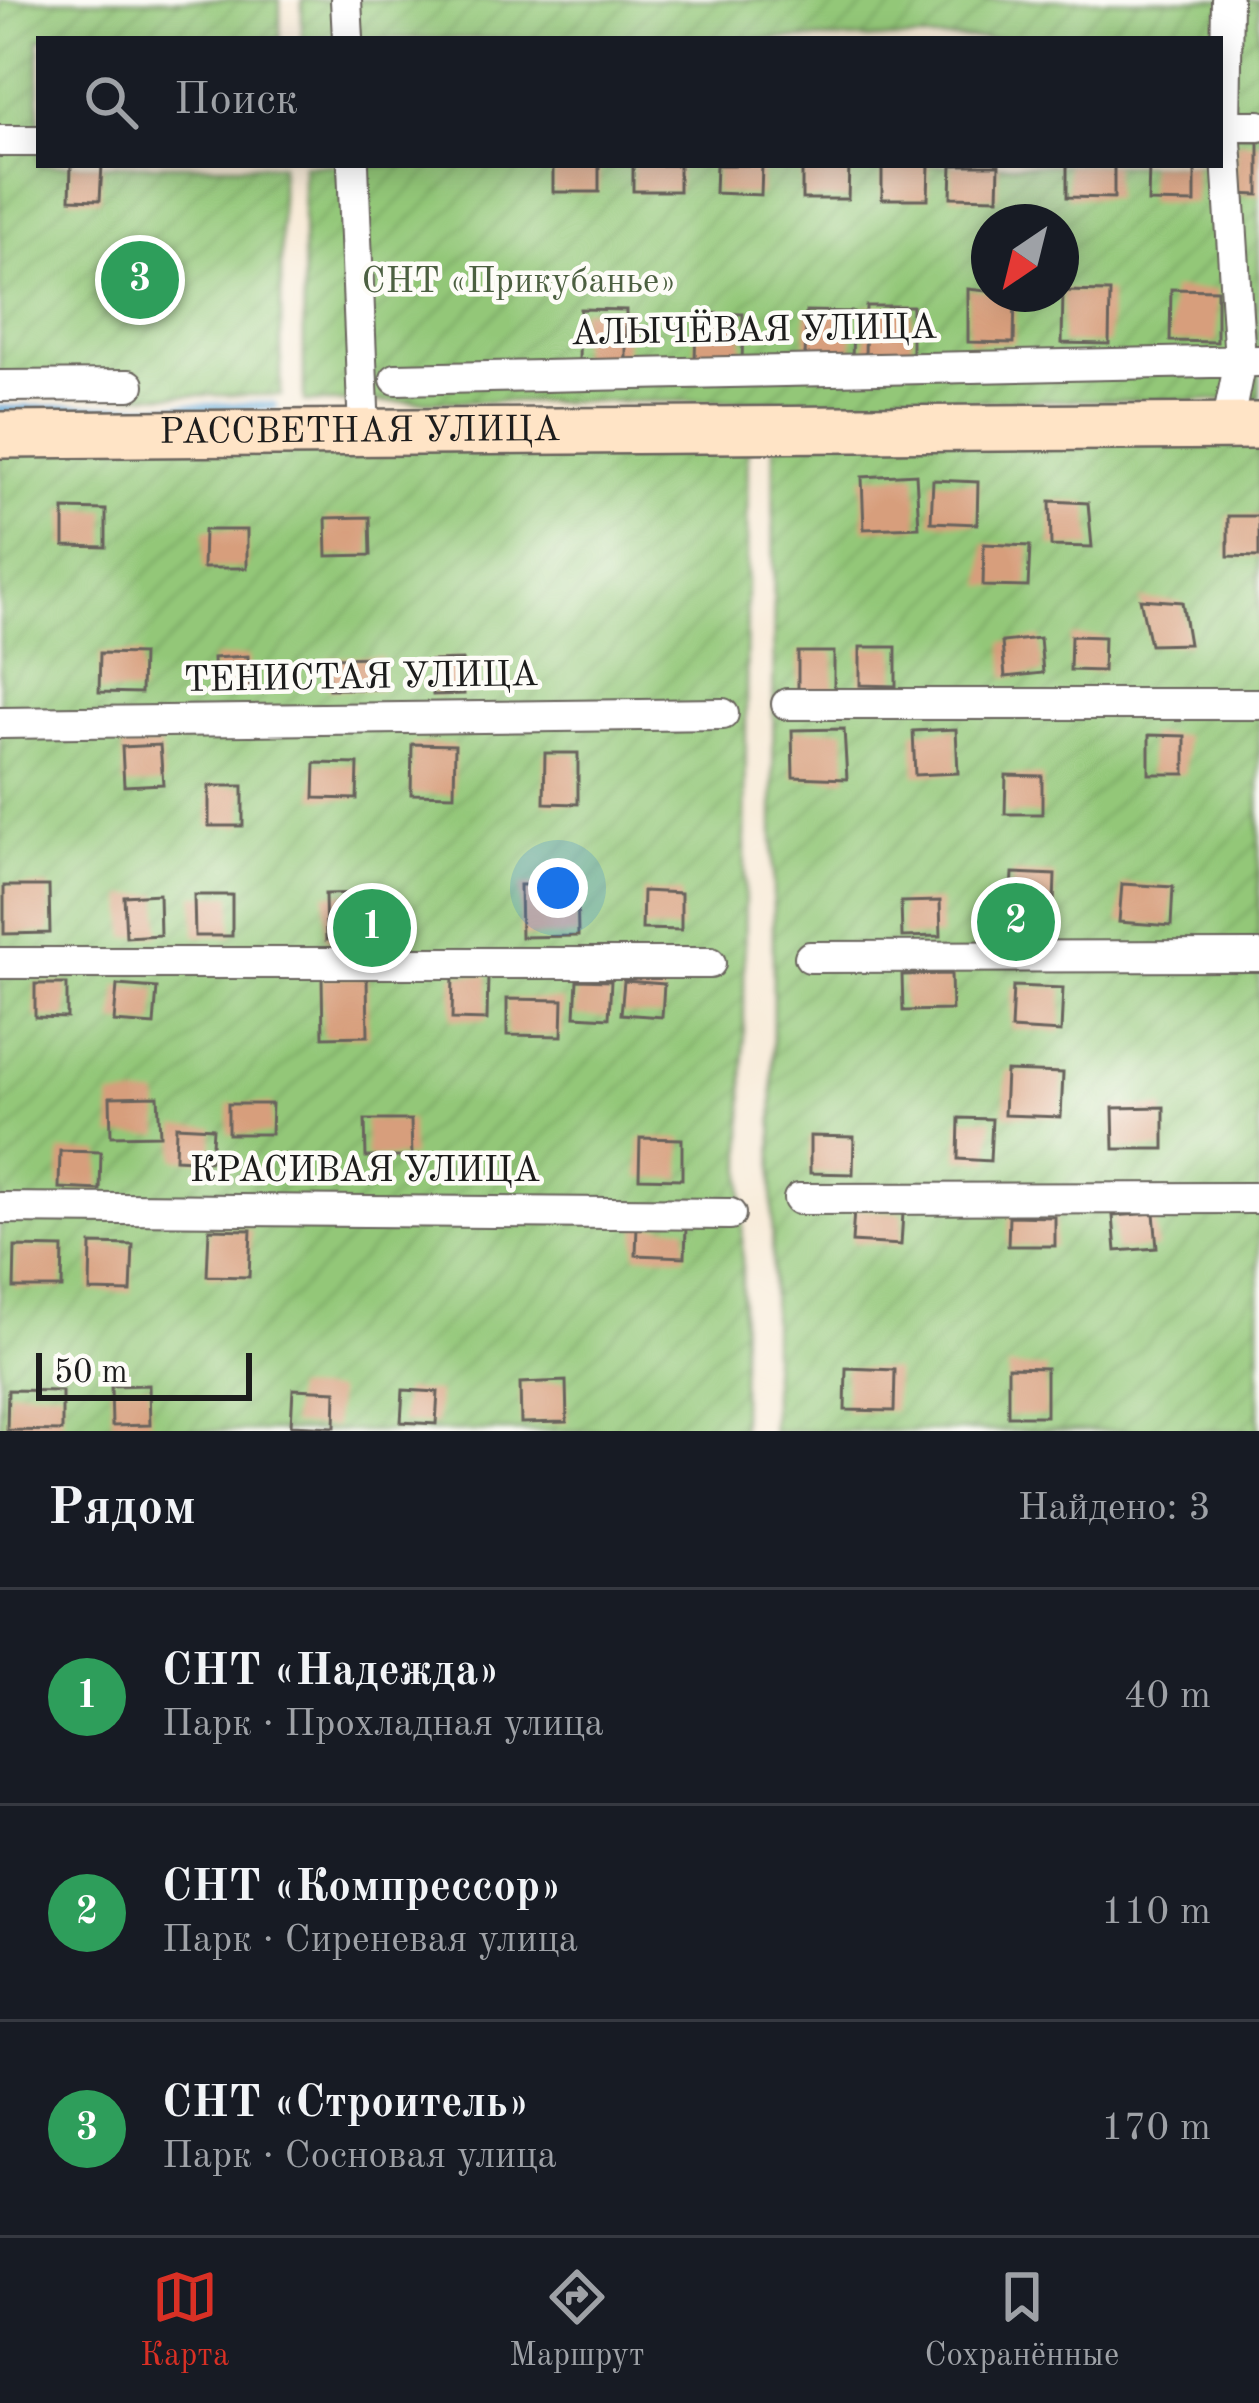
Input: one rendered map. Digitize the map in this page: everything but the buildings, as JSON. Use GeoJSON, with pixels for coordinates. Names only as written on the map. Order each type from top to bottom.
{"type":"FeatureCollection","features":[{"type":"Feature","properties":{"kind":"street"},"geometry":{"type":"LineString","coordinates":[[346,0],[348,36]]}},
{"type":"Feature","properties":{"kind":"street"},"geometry":{"type":"LineString","coordinates":[[1227,0],[1223,126],[1250,361],[1243,426]]}},
{"type":"Feature","properties":{"kind":"street"},"geometry":{"type":"LineString","coordinates":[[1223,126],[1259,126]]}},
{"type":"Feature","properties":{"kind":"street"},"geometry":{"type":"LineString","coordinates":[[0,141],[36,141]]}},
{"type":"Feature","properties":{"kind":"street"},"geometry":{"type":"LineString","coordinates":[[353,168],[364,432]]}},
{"type":"Feature","properties":{"kind":"street","name":"АЛЫЧЁВАЯ УЛИЦА"},"geometry":{"type":"LineString","coordinates":[[395,379],[1250,361]]}},
{"type":"Feature","properties":{"kind":"street"},"geometry":{"type":"LineString","coordinates":[[0,386],[129,385]]}},
{"type":"Feature","properties":{"kind":"street","name":"РАССВЕТНАЯ УЛИЦА"},"geometry":{"type":"LineString","coordinates":[[0,436],[1243,426]]}},
{"type":"Feature","properties":{"kind":"street"},"geometry":{"type":"LineString","coordinates":[[787,704],[1259,704]]}},
{"type":"Feature","properties":{"kind":"street","name":"ТЕНИСТАЯ УЛИЦА"},"geometry":{"type":"LineString","coordinates":[[0,722],[723,714]]}},
{"type":"Feature","properties":{"kind":"street"},"geometry":{"type":"LineString","coordinates":[[810,957],[1259,956]]}},
{"type":"Feature","properties":{"kind":"street"},"geometry":{"type":"LineString","coordinates":[[0,963],[710,962]]}},
{"type":"Feature","properties":{"kind":"street"},"geometry":{"type":"LineString","coordinates":[[800,1199],[1259,1198]]}},
{"type":"Feature","properties":{"kind":"street","name":"КРАСИВАЯ УЛИЦА"},"geometry":{"type":"LineString","coordinates":[[0,1208],[730,1214]]}},
{"type":"Feature","properties":{"kind":"green space"},"geometry":{"type":"Polygon","coordinates":[[[0,0],[280,0],[280,36],[36,36],[36,168],[281,168],[281,395],[0,396],[0,0]]]}},
{"type":"Feature","properties":{"kind":"green space","name":"СНТ «Прикубанье»"},"geometry":{"type":"Polygon","coordinates":[[[302,0],[1259,0],[1259,400],[304,402],[303,168],[1223,168],[1223,36],[302,36],[302,0]]]}},
{"type":"Feature","properties":{"kind":"green space"},"geometry":{"type":"Polygon","coordinates":[[[774,413],[1259,413],[1259,1431],[772,1431],[774,413]]]}},
{"type":"Feature","properties":{"kind":"green space"},"geometry":{"type":"Polygon","coordinates":[[[748,418],[741,1431],[0,1431],[0,425],[748,418]]]}},
{"type":"Feature","properties":{"kind":"waterway"},"geometry":{"type":"LineString","coordinates":[[0,410],[273,406]]}},
{"type":"Feature","properties":{"kind":"place","name":"СНТ «Строитель»"},"geometry":{"type":"Point","coordinates":[140,280]}},
{"type":"Feature","properties":{"kind":"place","name":"СНТ «Компрессор»"},"geometry":{"type":"Point","coordinates":[1016,922]}},
{"type":"Feature","properties":{"kind":"place","name":"СНТ «Надежда»"},"geometry":{"type":"Point","coordinates":[372,928]}}]}
